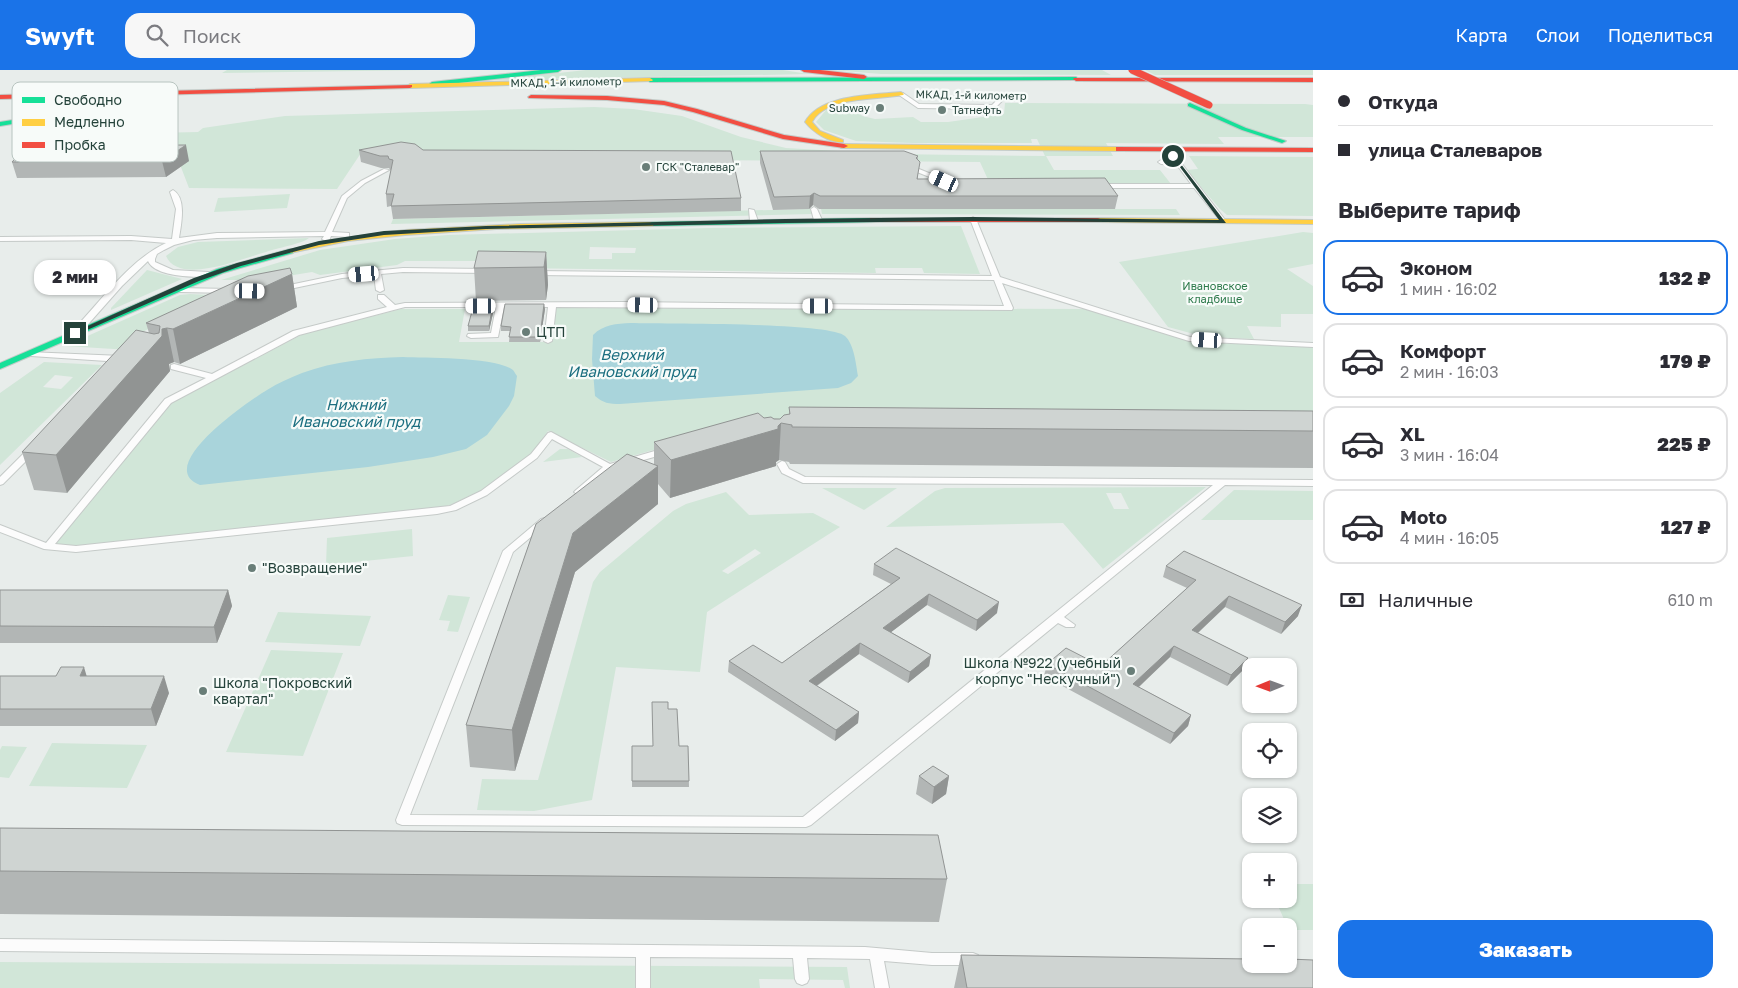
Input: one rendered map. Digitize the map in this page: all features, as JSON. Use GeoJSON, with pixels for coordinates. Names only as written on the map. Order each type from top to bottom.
{"type":"FeatureCollection","features":[{"type":"Feature","properties":{"kind":"main road"},"geometry":{"type":"LineString","coordinates":[[406,86],[558,70]]}},
{"type":"Feature","properties":{"kind":"main road"},"geometry":{"type":"LineString","coordinates":[[804,70],[880,78]]}},
{"type":"Feature","properties":{"kind":"main road"},"geometry":{"type":"LineString","coordinates":[[1114,70],[1260,135],[1313,148]]}},
{"type":"Feature","properties":{"kind":"main road"},"geometry":{"type":"LineString","coordinates":[[1132,70],[1256,126],[1313,140]]}},
{"type":"Feature","properties":{"kind":"main road","name":"МКАД, 1-й километр"},"geometry":{"type":"LineString","coordinates":[[178,92],[694,79],[1313,80]]}},
{"type":"Feature","properties":{"kind":"main road","name":"МКАД, 1-й километр"},"geometry":{"type":"LineString","coordinates":[[822,94],[967,95]]}},
{"type":"Feature","properties":{"kind":"main road"},"geometry":{"type":"LineString","coordinates":[[901,94],[832,104],[813,112],[809,116],[808,122],[818,132],[840,140],[904,148]]}},
{"type":"Feature","properties":{"kind":"main road","name":"МКАД, 1-й километр"},"geometry":{"type":"LineString","coordinates":[[516,98],[676,95]]}},
{"type":"Feature","properties":{"kind":"main road","name":"МКАД, 1-й километр"},"geometry":{"type":"LineString","coordinates":[[986,95],[1009,95]]}},
{"type":"Feature","properties":{"kind":"main road"},"geometry":{"type":"LineString","coordinates":[[1165,96],[1214,96]]}},
{"type":"Feature","properties":{"kind":"main road"},"geometry":{"type":"LineString","coordinates":[[531,98],[589,98],[659,103],[698,111],[795,140],[852,147],[1039,148],[1173,152],[1313,148]]}},
{"type":"Feature","properties":{"kind":"main road"},"geometry":{"type":"LineString","coordinates":[[1173,152],[1208,147],[1226,142],[1232,137],[1233,130],[1210,114]]}},
{"type":"Feature","properties":{"kind":"main road"},"geometry":{"type":"LineString","coordinates":[[0,366],[212,274],[326,238],[479,228],[752,216],[818,220],[973,219],[1313,222]]}},
{"type":"Feature","properties":{"kind":"lane"},"geometry":{"type":"LineString","coordinates":[[901,94],[918,106],[994,106],[1009,95]]}},
{"type":"Feature","properties":{"kind":"lane"},"geometry":{"type":"LineString","coordinates":[[1173,152],[1177,163],[1224,222]]}},
{"type":"Feature","properties":{"kind":"lane"},"geometry":{"type":"LineString","coordinates":[[1161,162],[1177,163]]}},
{"type":"Feature","properties":{"kind":"lane"},"geometry":{"type":"LineString","coordinates":[[75,333],[154,253],[175,242],[193,238],[217,236],[326,238],[344,197],[363,182],[386,170]]}},
{"type":"Feature","properties":{"kind":"lane"},"geometry":{"type":"LineString","coordinates":[[919,171],[959,185]]}},
{"type":"Feature","properties":{"kind":"lane"},"geometry":{"type":"LineString","coordinates":[[1088,186],[1195,186]]}},
{"type":"Feature","properties":{"kind":"lane"},"geometry":{"type":"LineString","coordinates":[[173,192],[179,209],[175,242]]}},
{"type":"Feature","properties":{"kind":"lane"},"geometry":{"type":"LineString","coordinates":[[814,209],[818,220]]}},
{"type":"Feature","properties":{"kind":"lane"},"geometry":{"type":"LineString","coordinates":[[48,547],[168,401],[296,333],[405,305],[552,306],[624,304],[1009,308],[973,219]]}},
{"type":"Feature","properties":{"kind":"lane"},"geometry":{"type":"LineString","coordinates":[[0,239],[131,238],[175,242]]}},
{"type":"Feature","properties":{"kind":"lane"},"geometry":{"type":"LineString","coordinates":[[154,253],[151,258],[152,263],[157,267],[182,274],[212,274]]}},
{"type":"Feature","properties":{"kind":"lane"},"geometry":{"type":"LineString","coordinates":[[276,290],[342,276],[403,270],[495,272]]}},
{"type":"Feature","properties":{"kind":"lane"},"geometry":{"type":"LineString","coordinates":[[378,273],[381,294],[393,308]]}},
{"type":"Feature","properties":{"kind":"lane"},"geometry":{"type":"LineString","coordinates":[[530,273],[996,278],[1177,333],[1190,339],[1313,345]]}},
{"type":"Feature","properties":{"kind":"lane"},"geometry":{"type":"LineString","coordinates":[[174,289],[238,291]]}},
{"type":"Feature","properties":{"kind":"lane"},"geometry":{"type":"LineString","coordinates":[[471,336],[495,336],[500,306]]}},
{"type":"Feature","properties":{"kind":"lane"},"geometry":{"type":"LineString","coordinates":[[548,341],[552,306]]}},
{"type":"Feature","properties":{"kind":"lane"},"geometry":{"type":"LineString","coordinates":[[28,354],[126,357],[116,366]]}},
{"type":"Feature","properties":{"kind":"lane"},"geometry":{"type":"LineString","coordinates":[[174,367],[214,377]]}},
{"type":"Feature","properties":{"kind":"lane"},"geometry":{"type":"LineString","coordinates":[[0,528],[48,547],[76,549],[453,508],[484,493],[534,456],[551,435],[609,466]]}},
{"type":"Feature","properties":{"kind":"lane"},"geometry":{"type":"LineString","coordinates":[[0,482],[39,443]]}},
{"type":"Feature","properties":{"kind":"lane"},"geometry":{"type":"LineString","coordinates":[[569,500],[609,466],[676,448]]}},
{"type":"Feature","properties":{"kind":"lane"},"geometry":{"type":"LineString","coordinates":[[782,464],[785,472],[803,480],[1313,483]]}},
{"type":"Feature","properties":{"kind":"lane"},"geometry":{"type":"LineString","coordinates":[[554,513],[508,551],[402,820],[806,822],[883,765],[1056,616],[1223,482]]}},
{"type":"Feature","properties":{"kind":"lane"},"geometry":{"type":"LineString","coordinates":[[1056,616],[1070,625]]}},
{"type":"Feature","properties":{"kind":"lane"},"geometry":{"type":"LineString","coordinates":[[0,945],[799,952],[876,954],[932,959],[987,959]]}},
{"type":"Feature","properties":{"kind":"lane"},"geometry":{"type":"LineString","coordinates":[[643,950],[643,988]]}},
{"type":"Feature","properties":{"kind":"lane"},"geometry":{"type":"LineString","coordinates":[[799,952],[802,979]]}},
{"type":"Feature","properties":{"kind":"lane"},"geometry":{"type":"LineString","coordinates":[[876,954],[882,988]]}},
{"type":"Feature","properties":{"kind":"green space"},"geometry":{"type":"Polygon","coordinates":[[[227,70],[429,70],[222,73],[227,70]]]}},
{"type":"Feature","properties":{"kind":"green space"},"geometry":{"type":"Polygon","coordinates":[[[586,70],[783,70],[808,74],[495,80],[586,70]]]}},
{"type":"Feature","properties":{"kind":"green space"},"geometry":{"type":"Polygon","coordinates":[[[831,70],[1102,70],[1111,75],[881,74],[831,70]]]}},
{"type":"Feature","properties":{"kind":"green space"},"geometry":{"type":"Polygon","coordinates":[[[1145,70],[1313,70],[1313,75],[1155,75],[1145,70]]]}},
{"type":"Feature","properties":{"kind":"green space"},"geometry":{"type":"Polygon","coordinates":[[[1005,103],[1305,104],[1313,105],[1313,137],[1218,137],[1224,144],[1106,143],[1113,156],[1046,156],[1054,170],[1160,170],[1171,184],[990,184],[980,162],[448,158],[405,148],[368,148],[363,150],[337,189],[189,188],[178,162],[178,132],[198,132],[203,128],[285,116],[594,107],[633,109],[682,116],[741,137],[786,148],[890,154],[1045,156],[1037,139],[1031,139],[1032,143],[856,141],[824,130],[816,122],[827,109],[849,104],[854,106],[862,116],[875,119],[913,117],[921,122],[948,122],[1004,114],[1005,103]]]}},
{"type":"Feature","properties":{"kind":"green space"},"geometry":{"type":"Polygon","coordinates":[[[1189,156],[1313,157],[1313,216],[1227,215],[1186,170],[1198,169],[1189,156]]]}},
{"type":"Feature","properties":{"kind":"green space"},"geometry":{"type":"Polygon","coordinates":[[[290,194],[287,208],[214,212],[218,198],[290,194]]]}},
{"type":"Feature","properties":{"kind":"green space"},"geometry":{"type":"Polygon","coordinates":[[[810,209],[812,214],[391,224],[393,219],[810,209]]]}},
{"type":"Feature","properties":{"kind":"green space"},"geometry":{"type":"Polygon","coordinates":[[[821,209],[1176,209],[1180,215],[822,214],[821,209]]]}},
{"type":"Feature","properties":{"kind":"green space"},"geometry":{"type":"Polygon","coordinates":[[[961,226],[980,274],[924,273],[922,268],[875,268],[876,273],[517,268],[518,261],[405,261],[397,265],[320,275],[312,272],[263,280],[221,280],[320,250],[395,239],[448,235],[709,228],[961,226]],[[590,247],[589,259],[612,259],[612,253],[635,253],[636,248],[590,247]]]}},
{"type":"Feature","properties":{"kind":"green space","name":"Ивановское кладбище"},"geometry":{"type":"Polygon","coordinates":[[[1303,232],[1313,233],[1313,264],[1287,269],[1313,286],[1313,314],[1281,314],[1281,327],[1247,326],[1254,339],[1205,337],[1168,327],[1119,262],[1303,232]]]}},
{"type":"Feature","properties":{"kind":"green space"},"geometry":{"type":"Polygon","coordinates":[[[309,238],[228,264],[197,270],[184,269],[173,265],[166,256],[178,247],[198,242],[309,238]]]}},
{"type":"Feature","properties":{"kind":"green space"},"geometry":{"type":"Polygon","coordinates":[[[147,270],[182,279],[111,310],[111,308],[147,270]]]}},
{"type":"Feature","properties":{"kind":"green space"},"geometry":{"type":"Polygon","coordinates":[[[180,295],[250,297],[173,317],[128,339],[130,350],[65,346],[180,295]]]}},
{"type":"Feature","properties":{"kind":"green space"},"geometry":{"type":"Polygon","coordinates":[[[554,308],[1084,309],[1189,339],[1313,346],[1313,443],[738,426],[611,462],[548,431],[532,453],[480,491],[450,505],[432,509],[80,546],[53,545],[172,402],[303,334],[401,309],[465,309],[459,342],[550,342],[554,308]]]}},
{"type":"Feature","properties":{"kind":"green space"},"geometry":{"type":"Polygon","coordinates":[[[44,362],[102,365],[0,465],[0,393],[44,362]],[[55,375],[43,387],[61,389],[73,377],[55,375]]]}},
{"type":"Feature","properties":{"kind":"green space"},"geometry":{"type":"Polygon","coordinates":[[[560,449],[568,449],[582,457],[543,462],[560,449]]]}},
{"type":"Feature","properties":{"kind":"green space"},"geometry":{"type":"Polygon","coordinates":[[[1206,487],[1103,569],[1063,523],[886,527],[935,491],[945,488],[1206,487]],[[1106,493],[1114,509],[1129,509],[1121,493],[1106,493]]]}},
{"type":"Feature","properties":{"kind":"green space"},"geometry":{"type":"Polygon","coordinates":[[[822,488],[897,488],[864,510],[822,488]]]}},
{"type":"Feature","properties":{"kind":"green space"},"geometry":{"type":"Polygon","coordinates":[[[1234,490],[1313,491],[1313,520],[1201,520],[1234,490]]]}},
{"type":"Feature","properties":{"kind":"green space"},"geometry":{"type":"Polygon","coordinates":[[[726,492],[749,515],[813,513],[840,527],[707,612],[700,672],[616,667],[592,800],[534,811],[477,810],[482,779],[538,780],[593,582],[600,572],[673,511],[686,504],[726,492]],[[755,549],[722,571],[728,574],[761,553],[755,549]]]}},
{"type":"Feature","properties":{"kind":"green space"},"geometry":{"type":"Polygon","coordinates":[[[412,529],[413,556],[326,565],[327,538],[412,529]]]}},
{"type":"Feature","properties":{"kind":"green space"},"geometry":{"type":"Polygon","coordinates":[[[448,595],[470,597],[458,632],[447,631],[450,621],[439,620],[448,595]]]}},
{"type":"Feature","properties":{"kind":"green space"},"geometry":{"type":"Polygon","coordinates":[[[278,612],[371,616],[360,646],[265,642],[278,612]]]}},
{"type":"Feature","properties":{"kind":"green space"},"geometry":{"type":"Polygon","coordinates":[[[271,650],[343,653],[303,756],[226,752],[271,650]]]}},
{"type":"Feature","properties":{"kind":"green space"},"geometry":{"type":"Polygon","coordinates":[[[52,743],[147,745],[127,788],[29,786],[52,743]]]}},
{"type":"Feature","properties":{"kind":"green space"},"geometry":{"type":"Polygon","coordinates":[[[2,746],[27,747],[9,778],[0,777],[0,750],[2,746]]]}},
{"type":"Feature","properties":{"kind":"green space"},"geometry":{"type":"Polygon","coordinates":[[[1297,884],[1313,884],[1313,930],[1297,930],[1297,918],[1283,918],[1279,908],[1297,908],[1297,884]]]}},
{"type":"Feature","properties":{"kind":"green space"},"geometry":{"type":"Polygon","coordinates":[[[0,962],[847,967],[850,988],[845,988],[843,980],[759,979],[760,988],[0,988],[0,962]]]}},
{"type":"Feature","properties":{"kind":"water","name":"Верхний Ивановский пруд"},"geometry":{"type":"Polygon","coordinates":[[[615,324],[779,326],[833,331],[845,336],[851,344],[858,376],[851,383],[838,388],[620,404],[606,403],[595,396],[592,359],[593,335],[597,331],[615,324]]]}},
{"type":"Feature","properties":{"kind":"water","name":"Нижний Ивановский пруд"},"geometry":{"type":"Polygon","coordinates":[[[403,357],[477,360],[505,366],[513,370],[517,376],[514,396],[509,406],[487,435],[466,449],[433,457],[368,467],[200,485],[188,476],[188,464],[209,434],[257,396],[275,385],[302,373],[339,363],[364,359],[403,357]]]}},
{"type":"Feature","properties":{"kind":"building"},"geometry":{"type":"Polygon","coordinates":[[[401,142],[415,144],[423,150],[731,151],[741,198],[391,206],[394,194],[386,194],[393,160],[389,159],[388,156],[380,156],[359,150],[401,142]]]}},
{"type":"Feature","properties":{"kind":"building"},"geometry":{"type":"Polygon","coordinates":[[[178,145],[186,145],[178,150],[178,145]]]}},
{"type":"Feature","properties":{"kind":"building"},"geometry":{"type":"Polygon","coordinates":[[[760,151],[904,151],[918,156],[916,158],[920,162],[917,179],[1105,178],[1118,196],[820,196],[814,193],[810,196],[774,197],[760,151]]]}},
{"type":"Feature","properties":{"kind":"building"},"geometry":{"type":"Polygon","coordinates":[[[478,251],[546,252],[544,267],[474,268],[478,251]]]}},
{"type":"Feature","properties":{"kind":"building"},"geometry":{"type":"Polygon","coordinates":[[[290,268],[292,274],[173,329],[162,329],[162,336],[56,455],[22,452],[136,330],[154,334],[159,333],[160,326],[146,323],[248,276],[290,268]]]}},
{"type":"Feature","properties":{"kind":"building"},"geometry":{"type":"Polygon","coordinates":[[[474,304],[493,304],[489,326],[468,326],[474,304]]]}},
{"type":"Feature","properties":{"kind":"building"},"geometry":{"type":"Polygon","coordinates":[[[505,304],[544,304],[540,337],[509,337],[511,327],[501,326],[505,304]]]}},
{"type":"Feature","properties":{"kind":"building"},"geometry":{"type":"Polygon","coordinates":[[[789,407],[1313,411],[1313,431],[792,427],[792,425],[781,423],[778,429],[671,460],[654,442],[758,413],[764,418],[780,419],[784,415],[790,414],[789,407]]]}},
{"type":"Feature","properties":{"kind":"building"},"geometry":{"type":"Polygon","coordinates":[[[627,454],[658,466],[573,533],[512,730],[466,725],[536,524],[627,454]]]}},
{"type":"Feature","properties":{"kind":"building"},"geometry":{"type":"Polygon","coordinates":[[[896,548],[999,602],[977,620],[929,594],[883,628],[931,655],[910,672],[860,643],[809,681],[859,712],[836,730],[729,661],[753,645],[782,663],[900,578],[874,564],[896,548]]]}},
{"type":"Feature","properties":{"kind":"building"},"geometry":{"type":"Polygon","coordinates":[[[1184,551],[1302,605],[1285,622],[1229,596],[1192,630],[1248,658],[1242,658],[1242,664],[1231,675],[1174,646],[1133,684],[1191,715],[1174,733],[1047,664],[1066,648],[1101,666],[1196,580],[1166,566],[1184,551]]]}},
{"type":"Feature","properties":{"kind":"building"},"geometry":{"type":"Polygon","coordinates":[[[0,590],[228,590],[214,627],[0,626],[0,590]]]}},
{"type":"Feature","properties":{"kind":"building"},"geometry":{"type":"Polygon","coordinates":[[[61,667],[84,667],[80,676],[164,676],[151,709],[0,709],[0,676],[56,676],[61,667]]]}},
{"type":"Feature","properties":{"kind":"building"},"geometry":{"type":"Polygon","coordinates":[[[652,702],[668,702],[668,709],[677,709],[679,746],[688,746],[689,781],[632,781],[632,746],[653,746],[652,702]]]}},
{"type":"Feature","properties":{"kind":"building"},"geometry":{"type":"Polygon","coordinates":[[[933,766],[949,776],[934,787],[919,776],[933,766]]]}},
{"type":"Feature","properties":{"kind":"building"},"geometry":{"type":"Polygon","coordinates":[[[0,828],[938,835],[947,879],[0,871],[0,828]]]}},
{"type":"Feature","properties":{"kind":"building"},"geometry":{"type":"Polygon","coordinates":[[[961,955],[1242,959],[1242,973],[1297,973],[1297,959],[1313,960],[1313,988],[967,988],[961,955]]]}},
{"type":"Feature","properties":{"kind":"traffic: fast"},"geometry":{"type":"LineString","coordinates":[[432,84],[558,70]]}},
{"type":"Feature","properties":{"kind":"traffic: fast"},"geometry":{"type":"LineString","coordinates":[[650,80],[1076,79]]}},
{"type":"Feature","properties":{"kind":"traffic: fast"},"geometry":{"type":"LineString","coordinates":[[1190,105],[1244,129],[1282,141]]}},
{"type":"Feature","properties":{"kind":"traffic: fast"},"geometry":{"type":"LineString","coordinates":[[0,124],[12,122]]}},
{"type":"Feature","properties":{"kind":"traffic: fast"},"geometry":{"type":"LineString","coordinates":[[650,224],[873,220]]}},
{"type":"Feature","properties":{"kind":"traffic: fast"},"geometry":{"type":"LineString","coordinates":[[0,366],[220,271],[290,251]]}},
{"type":"Feature","properties":{"kind":"traffic: slow"},"geometry":{"type":"LineString","coordinates":[[410,86],[650,80]]}},
{"type":"Feature","properties":{"kind":"traffic: slow"},"geometry":{"type":"LineString","coordinates":[[841,141],[818,132],[808,122],[813,114],[834,103],[901,94]]}},
{"type":"Feature","properties":{"kind":"traffic: slow"},"geometry":{"type":"LineString","coordinates":[[844,146],[1119,149]]}},
{"type":"Feature","properties":{"kind":"traffic: slow"},"geometry":{"type":"LineString","coordinates":[[1098,220],[1313,222]]}},
{"type":"Feature","properties":{"kind":"traffic: slow"},"geometry":{"type":"LineString","coordinates":[[290,251],[367,236],[470,228],[650,224]]}},
{"type":"Feature","properties":{"kind":"traffic: jam"},"geometry":{"type":"LineString","coordinates":[[804,70],[864,77]]}},
{"type":"Feature","properties":{"kind":"traffic: jam"},"geometry":{"type":"LineString","coordinates":[[1132,70],[1209,105]]}},
{"type":"Feature","properties":{"kind":"traffic: jam"},"geometry":{"type":"LineString","coordinates":[[1076,79],[1313,80]]}},
{"type":"Feature","properties":{"kind":"traffic: jam"},"geometry":{"type":"LineString","coordinates":[[178,92],[410,86]]}},
{"type":"Feature","properties":{"kind":"traffic: jam"},"geometry":{"type":"LineString","coordinates":[[0,97],[12,97]]}},
{"type":"Feature","properties":{"kind":"traffic: jam"},"geometry":{"type":"LineString","coordinates":[[531,97],[607,98],[664,103],[695,110],[783,137],[844,146]]}},
{"type":"Feature","properties":{"kind":"traffic: jam"},"geometry":{"type":"LineString","coordinates":[[1119,149],[1313,150]]}},
{"type":"Feature","properties":{"kind":"traffic: jam"},"geometry":{"type":"LineString","coordinates":[[873,220],[1098,220]]}},
{"type":"Feature","properties":{"kind":"place","name":"Subway"},"geometry":{"type":"Point","coordinates":[880,108]}},
{"type":"Feature","properties":{"kind":"place","name":"Татнефть"},"geometry":{"type":"Point","coordinates":[942,110]}},
{"type":"Feature","properties":{"kind":"place","name":"ГСК \"Сталевар\""},"geometry":{"type":"Point","coordinates":[646,167]}},
{"type":"Feature","properties":{"kind":"place","name":"ЦТП"},"geometry":{"type":"Point","coordinates":[526,332]}},
{"type":"Feature","properties":{"kind":"place","name":"\"Возвращение\""},"geometry":{"type":"Point","coordinates":[252,568]}},
{"type":"Feature","properties":{"kind":"place","name":"Школа №922 (учебный корпус \"Нескучный\")"},"geometry":{"type":"Point","coordinates":[1131,671]}},
{"type":"Feature","properties":{"kind":"place","name":"Школа \"Покровский квартал\""},"geometry":{"type":"Point","coordinates":[203,691]}},
{"type":"Feature","properties":{"kind":"route"},"geometry":{"type":"LineString","coordinates":[[75,333],[197,280],[239,264],[319,243],[384,233],[486,228],[786,221],[973,219],[1224,222],[1181,169],[1173,156]]}}]}
